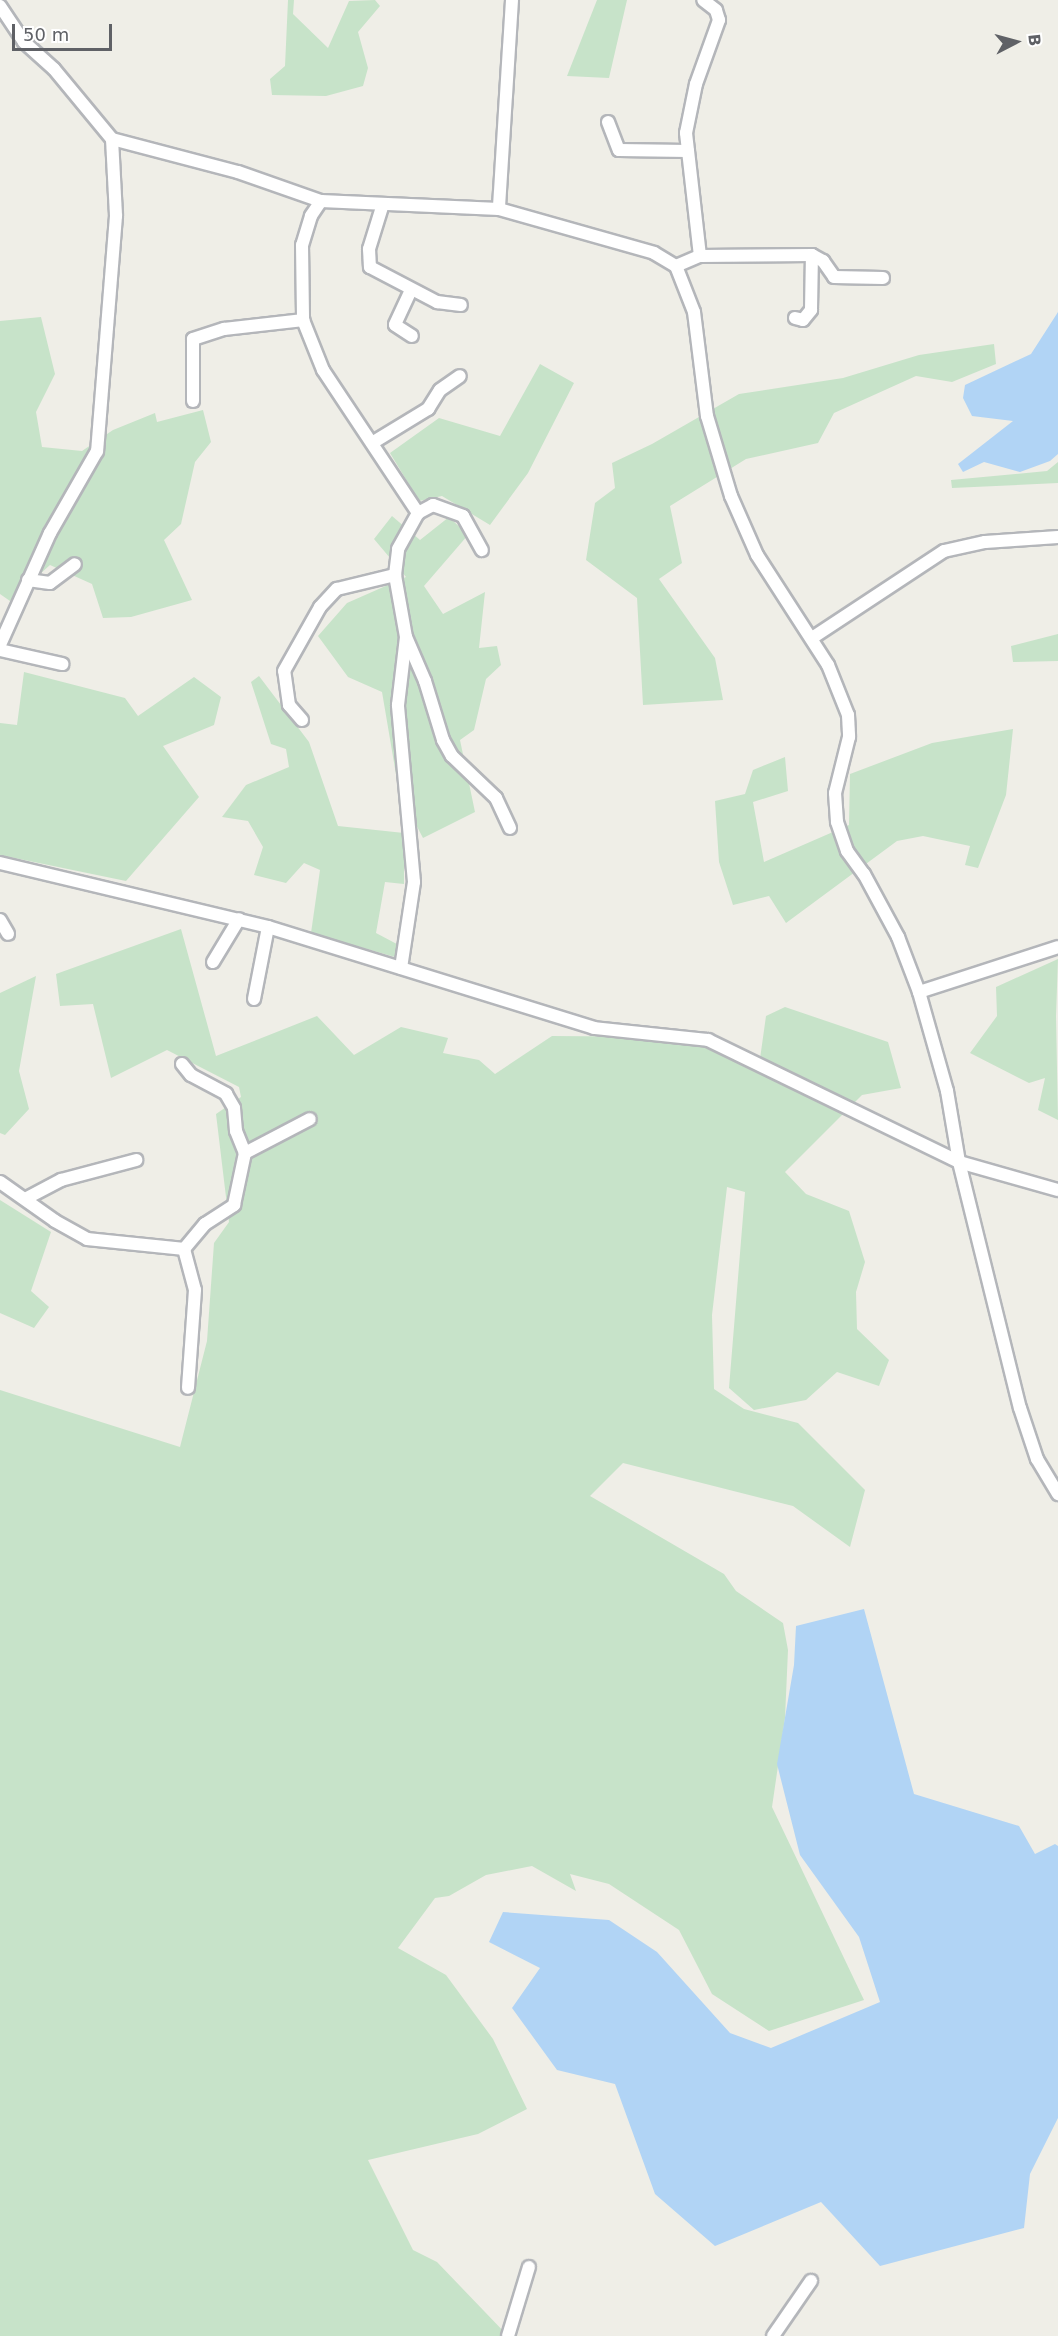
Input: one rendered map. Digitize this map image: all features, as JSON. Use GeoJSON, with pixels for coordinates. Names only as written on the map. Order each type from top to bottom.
{"type":"FeatureCollection","features":[{"type":"Feature","properties":{"kind":"street"},"geometry":{"type":"LineString","coordinates":[[499,209],[512,0]]}},
{"type":"Feature","properties":{"kind":"street"},"geometry":{"type":"LineString","coordinates":[[700,256],[686,133],[696,84],[719,20],[716,10],[703,0]]}},
{"type":"Feature","properties":{"kind":"street"},"geometry":{"type":"LineString","coordinates":[[0,6],[24,42],[54,69],[112,139],[238,172],[321,201],[382,207],[499,209],[654,253],[676,266],[694,312],[707,416],[731,496],[757,555],[828,665],[848,715],[849,737],[835,793],[837,822],[847,851],[864,874],[898,937],[919,992],[947,1090],[959,1162],[1020,1408],[1037,1459],[1058,1494]]}},
{"type":"Feature","properties":{"kind":"street"},"geometry":{"type":"LineString","coordinates":[[608,122],[619,150],[688,151]]}},
{"type":"Feature","properties":{"kind":"street"},"geometry":{"type":"LineString","coordinates":[[0,645],[28,580],[97,452],[116,216],[112,139]]}},
{"type":"Feature","properties":{"kind":"street"},"geometry":{"type":"LineString","coordinates":[[321,201],[311,216],[302,245],[303,320],[323,370],[418,513]]}},
{"type":"Feature","properties":{"kind":"street"},"geometry":{"type":"LineString","coordinates":[[382,207],[369,249],[370,267],[437,302],[461,305]]}},
{"type":"Feature","properties":{"kind":"street"},"geometry":{"type":"LineString","coordinates":[[676,266],[700,256],[812,255],[823,261],[834,277],[883,278]]}},
{"type":"Feature","properties":{"kind":"street"},"geometry":{"type":"LineString","coordinates":[[795,318],[803,320],[811,310],[812,255]]}},
{"type":"Feature","properties":{"kind":"street"},"geometry":{"type":"LineString","coordinates":[[411,290],[395,324],[412,336]]}},
{"type":"Feature","properties":{"kind":"street"},"geometry":{"type":"LineString","coordinates":[[193,401],[193,339],[224,329],[303,320]]}},
{"type":"Feature","properties":{"kind":"street"},"geometry":{"type":"LineString","coordinates":[[372,443],[428,409],[440,390],[460,376]]}},
{"type":"Feature","properties":{"kind":"street"},"geometry":{"type":"LineString","coordinates":[[482,550],[474,533],[456,512],[433,505],[418,513],[402,539],[395,574],[406,637],[425,681],[443,740],[452,756],[496,798],[510,828]]}},
{"type":"Feature","properties":{"kind":"street"},"geometry":{"type":"LineString","coordinates":[[812,638],[944,551],[985,542],[1058,537]]}},
{"type":"Feature","properties":{"kind":"street"},"geometry":{"type":"LineString","coordinates":[[28,580],[50,583],[75,564]]}},
{"type":"Feature","properties":{"kind":"street"},"geometry":{"type":"LineString","coordinates":[[302,720],[289,705],[284,671],[320,607],[337,589],[395,574]]}},
{"type":"Feature","properties":{"kind":"street"},"geometry":{"type":"LineString","coordinates":[[0,605],[13,612]]}},
{"type":"Feature","properties":{"kind":"street"},"geometry":{"type":"LineString","coordinates":[[401,968],[414,882],[398,705],[406,637]]}},
{"type":"Feature","properties":{"kind":"street"},"geometry":{"type":"LineString","coordinates":[[0,650],[62,664]]}},
{"type":"Feature","properties":{"kind":"street"},"geometry":{"type":"LineString","coordinates":[[0,863],[268,927],[594,1028],[708,1040],[959,1162],[1058,1191]]}},
{"type":"Feature","properties":{"kind":"street"},"geometry":{"type":"LineString","coordinates":[[0,920],[8,934]]}},
{"type":"Feature","properties":{"kind":"street"},"geometry":{"type":"LineString","coordinates":[[213,962],[239,920]]}},
{"type":"Feature","properties":{"kind":"street"},"geometry":{"type":"LineString","coordinates":[[254,999],[268,927]]}},
{"type":"Feature","properties":{"kind":"street"},"geometry":{"type":"LineString","coordinates":[[919,992],[1058,947]]}},
{"type":"Feature","properties":{"kind":"street"},"geometry":{"type":"LineString","coordinates":[[182,1064],[196,1078],[226,1094],[234,1108],[236,1131],[245,1153],[234,1205],[205,1224],[184,1249]]}},
{"type":"Feature","properties":{"kind":"street"},"geometry":{"type":"LineString","coordinates":[[245,1153],[310,1119]]}},
{"type":"Feature","properties":{"kind":"street"},"geometry":{"type":"LineString","coordinates":[[25,1199],[61,1180],[136,1160]]}},
{"type":"Feature","properties":{"kind":"street"},"geometry":{"type":"LineString","coordinates":[[0,1182],[87,1239],[184,1249]]}},
{"type":"Feature","properties":{"kind":"street"},"geometry":{"type":"LineString","coordinates":[[184,1249],[195,1290],[188,1388]]}},
{"type":"Feature","properties":{"kind":"street"},"geometry":{"type":"LineString","coordinates":[[508,2336],[529,2267]]}},
{"type":"Feature","properties":{"kind":"street"},"geometry":{"type":"LineString","coordinates":[[773,2336],[811,2281]]}},
{"type":"Feature","properties":{"kind":"green space"},"geometry":{"type":"Polygon","coordinates":[[[288,0],[294,0],[293,14],[328,48],[349,1],[375,0],[380,6],[358,32],[368,68],[363,86],[326,96],[272,95],[270,79],[285,66],[288,0]]]}},
{"type":"Feature","properties":{"kind":"green space"},"geometry":{"type":"Polygon","coordinates":[[[597,0],[627,0],[609,78],[567,76],[597,0]]]}},
{"type":"Feature","properties":{"kind":"green space"},"geometry":{"type":"Polygon","coordinates":[[[41,317],[55,374],[36,412],[42,447],[82,451],[113,430],[155,413],[157,422],[203,410],[211,442],[195,462],[181,524],[164,540],[192,600],[131,617],[103,618],[92,584],[50,565],[10,601],[0,594],[0,321],[41,317]]]}},
{"type":"Feature","properties":{"kind":"green space"},"geometry":{"type":"Polygon","coordinates":[[[994,344],[996,364],[952,382],[916,376],[834,413],[818,443],[746,459],[670,506],[682,563],[659,579],[715,658],[723,700],[643,705],[637,598],[586,560],[595,503],[615,488],[612,463],[652,444],[739,394],[843,378],[919,355],[994,344]]]}},
{"type":"Feature","properties":{"kind":"green space"},"geometry":{"type":"Polygon","coordinates":[[[540,364],[574,383],[528,473],[490,525],[442,496],[419,501],[390,453],[439,418],[500,436],[540,364]]]}},
{"type":"Feature","properties":{"kind":"green space"},"geometry":{"type":"Polygon","coordinates":[[[1058,462],[1058,483],[952,488],[951,480],[1047,471],[1058,462]]]}},
{"type":"Feature","properties":{"kind":"green space"},"geometry":{"type":"Polygon","coordinates":[[[392,516],[420,540],[449,517],[468,535],[424,586],[443,614],[485,592],[479,648],[497,646],[501,665],[486,679],[474,730],[460,740],[475,812],[423,838],[399,792],[382,692],[348,677],[318,636],[347,603],[406,577],[374,539],[392,516]]]}},
{"type":"Feature","properties":{"kind":"green space"},"geometry":{"type":"Polygon","coordinates":[[[1058,634],[1058,661],[1013,662],[1011,646],[1058,634]]]}},
{"type":"Feature","properties":{"kind":"green space"},"geometry":{"type":"Polygon","coordinates":[[[24,672],[125,698],[138,716],[194,677],[221,697],[214,725],[163,746],[199,797],[126,881],[0,855],[0,723],[17,725],[24,672]]]}},
{"type":"Feature","properties":{"kind":"green space"},"geometry":{"type":"Polygon","coordinates":[[[259,676],[309,742],[338,826],[404,833],[404,884],[385,882],[376,933],[410,951],[409,961],[311,933],[320,870],[304,863],[286,883],[254,875],[263,847],[248,821],[222,817],[246,785],[289,767],[286,749],[271,744],[251,682],[259,676]]]}},
{"type":"Feature","properties":{"kind":"green space"},"geometry":{"type":"Polygon","coordinates":[[[1013,729],[1006,795],[978,868],[965,865],[970,846],[923,836],[897,841],[786,923],[769,896],[733,905],[719,862],[715,801],[745,794],[753,770],[785,757],[788,791],[753,802],[764,862],[849,825],[850,774],[932,743],[1013,729]]]}},
{"type":"Feature","properties":{"kind":"green space"},"geometry":{"type":"Polygon","coordinates":[[[181,929],[216,1056],[317,1016],[354,1055],[401,1027],[448,1038],[443,1053],[479,1060],[495,1074],[552,1036],[685,1037],[758,1073],[766,1016],[785,1007],[888,1042],[901,1088],[862,1095],[785,1172],[806,1194],[849,1211],[865,1262],[856,1292],[857,1329],[889,1360],[879,1386],[837,1372],[806,1400],[754,1410],[729,1388],[745,1192],[727,1187],[712,1315],[714,1389],[744,1409],[798,1423],[865,1490],[850,1547],[793,1506],[623,1463],[590,1496],[724,1574],[736,1591],[783,1623],[788,1650],[785,1718],[772,1807],[864,2000],[769,2031],[712,1994],[679,1930],[609,1884],[570,1874],[576,1891],[532,1866],[486,1875],[449,1896],[435,1898],[398,1948],[446,1975],[493,2039],[527,2109],[478,2134],[368,2160],[413,2250],[437,2262],[508,2336],[0,2336],[0,1390],[180,1447],[207,1341],[214,1243],[229,1222],[216,1114],[241,1097],[239,1087],[167,1050],[111,1078],[93,1004],[60,1006],[56,974],[181,929]]]}},
{"type":"Feature","properties":{"kind":"green space"},"geometry":{"type":"Polygon","coordinates":[[[1058,959],[1056,1016],[1058,1120],[1038,1110],[1045,1078],[1029,1083],[970,1053],[997,1016],[996,987],[1058,959]]]}},
{"type":"Feature","properties":{"kind":"green space"},"geometry":{"type":"Polygon","coordinates":[[[36,976],[19,1071],[29,1109],[5,1135],[0,1133],[0,993],[36,976]]]}},
{"type":"Feature","properties":{"kind":"green space"},"geometry":{"type":"Polygon","coordinates":[[[0,1200],[51,1232],[31,1291],[49,1307],[34,1328],[0,1313],[0,1200]]]}},
{"type":"Feature","properties":{"kind":"water"},"geometry":{"type":"Polygon","coordinates":[[[1058,312],[1058,454],[1050,461],[1020,472],[984,462],[963,472],[958,464],[1013,421],[972,416],[963,398],[965,385],[1031,354],[1058,312]]]}},
{"type":"Feature","properties":{"kind":"water"},"geometry":{"type":"Polygon","coordinates":[[[864,1609],[914,1794],[1019,1826],[1035,1854],[1055,1844],[1058,1846],[1058,2118],[1030,2174],[1024,2228],[880,2266],[821,2202],[715,2246],[655,2194],[615,2084],[557,2070],[512,2008],[540,1968],[489,1942],[503,1912],[609,1920],[657,1952],[730,2033],[771,2048],[880,2002],[859,1937],[800,1855],[777,1764],[794,1665],[796,1626],[864,1609]]]}}]}
